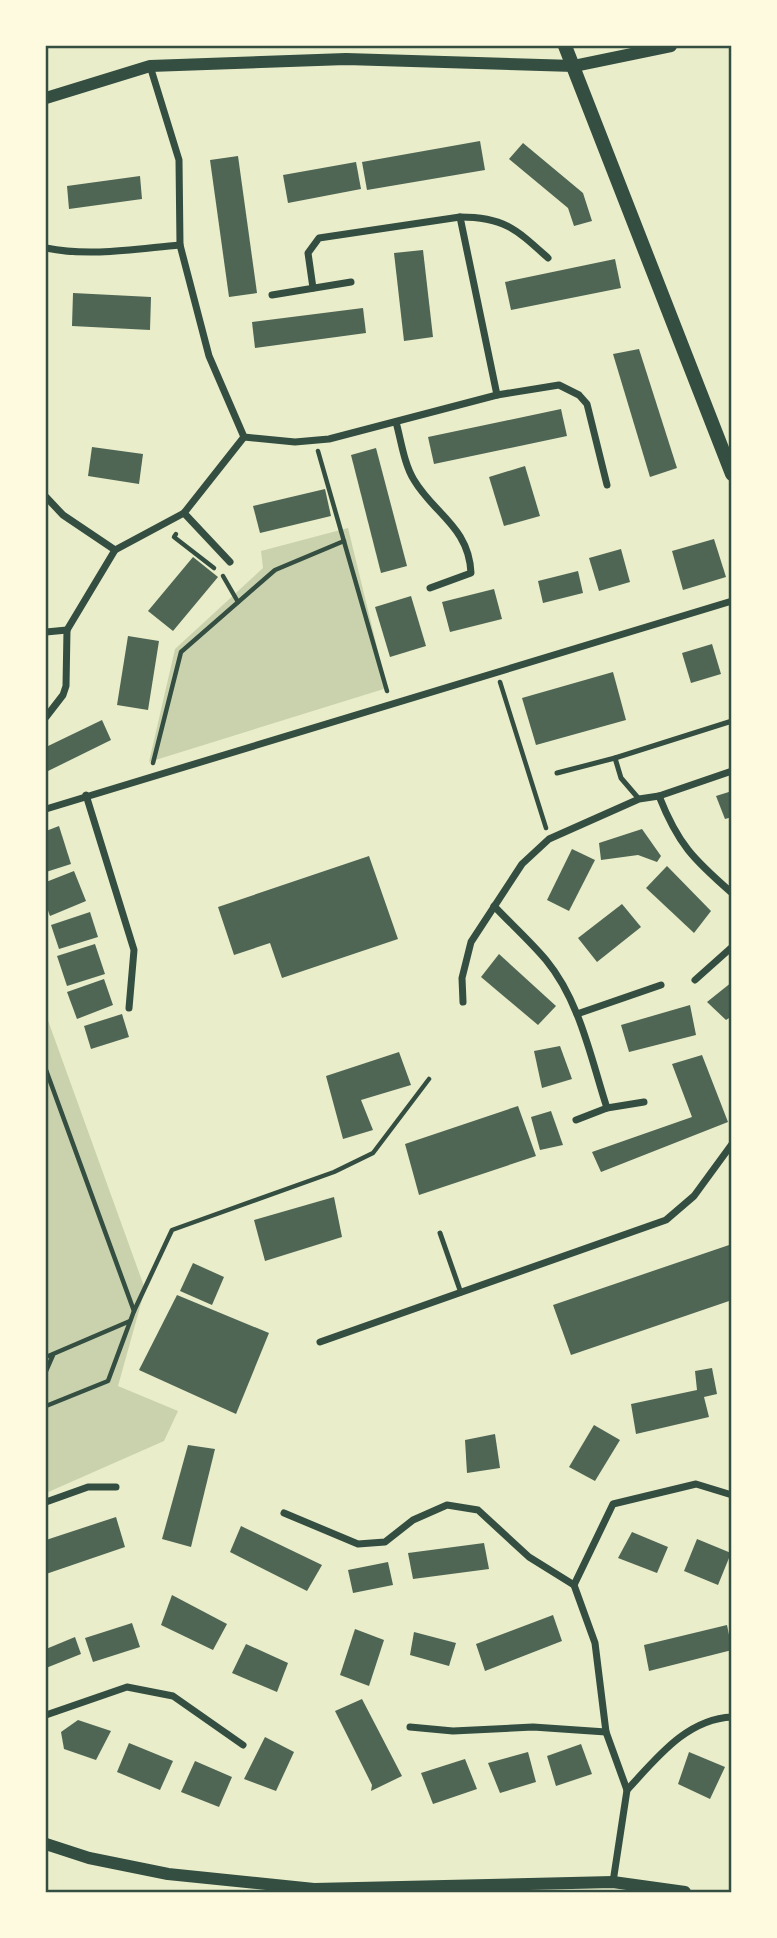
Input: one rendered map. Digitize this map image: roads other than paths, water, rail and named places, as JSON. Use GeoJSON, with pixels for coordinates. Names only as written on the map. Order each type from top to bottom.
{"type":"FeatureCollection","features":[{"type":"Feature","properties":{"kind":"main road"},"geometry":{"type":"LineString","coordinates":[[565,46],[732,474]]}},
{"type":"Feature","properties":{"kind":"street"},"geometry":{"type":"LineString","coordinates":[[46,97],[150,65],[346,59],[574,66],[671,46]]}},
{"type":"Feature","properties":{"kind":"street"},"geometry":{"type":"LineString","coordinates":[[150,65],[179,160],[180,245],[209,356],[244,437]]}},
{"type":"Feature","properties":{"kind":"street"},"geometry":{"type":"LineString","coordinates":[[313,288],[308,253],[319,238],[460,217],[487,217],[512,225],[548,258]]}},
{"type":"Feature","properties":{"kind":"street"},"geometry":{"type":"LineString","coordinates":[[460,217],[496,395]]}},
{"type":"Feature","properties":{"kind":"street"},"geometry":{"type":"LineString","coordinates":[[46,248],[70,253],[180,245]]}},
{"type":"Feature","properties":{"kind":"street"},"geometry":{"type":"LineString","coordinates":[[272,295],[351,282]]}},
{"type":"Feature","properties":{"kind":"street"},"geometry":{"type":"LineString","coordinates":[[244,437],[295,442],[315,440],[496,395],[559,385],[579,395],[592,416],[607,485]]}},
{"type":"Feature","properties":{"kind":"street"},"geometry":{"type":"LineString","coordinates":[[396,422],[411,477],[458,530],[471,565],[471,573],[466,577],[430,588]]}},
{"type":"Feature","properties":{"kind":"street"},"geometry":{"type":"LineString","coordinates":[[46,717],[63,695],[66,686],[67,630],[115,550],[184,513],[244,437]]}},
{"type":"Feature","properties":{"kind":"street"},"geometry":{"type":"LineString","coordinates":[[46,497],[63,515],[115,550]]}},
{"type":"Feature","properties":{"kind":"street"},"geometry":{"type":"LineString","coordinates":[[184,513],[230,562]]}},
{"type":"Feature","properties":{"kind":"street"},"geometry":{"type":"LineString","coordinates":[[46,809],[732,601]]}},
{"type":"Feature","properties":{"kind":"street"},"geometry":{"type":"LineString","coordinates":[[46,632],[67,630]]}},
{"type":"Feature","properties":{"kind":"street"},"geometry":{"type":"LineString","coordinates":[[463,1002],[462,978],[471,943],[522,864],[549,839],[639,799],[659,796],[732,771]]}},
{"type":"Feature","properties":{"kind":"street"},"geometry":{"type":"LineString","coordinates":[[86,795],[134,950],[129,1008]]}},
{"type":"Feature","properties":{"kind":"street"},"geometry":{"type":"LineString","coordinates":[[659,796],[673,832],[695,861],[732,892]]}},
{"type":"Feature","properties":{"kind":"street"},"geometry":{"type":"LineString","coordinates":[[494,906],[547,961],[577,1014],[607,1108]]}},
{"type":"Feature","properties":{"kind":"street"},"geometry":{"type":"LineString","coordinates":[[695,980],[732,947]]}},
{"type":"Feature","properties":{"kind":"street"},"geometry":{"type":"LineString","coordinates":[[577,1014],[661,985]]}},
{"type":"Feature","properties":{"kind":"street"},"geometry":{"type":"LineString","coordinates":[[576,1120],[607,1108],[644,1102]]}},
{"type":"Feature","properties":{"kind":"street"},"geometry":{"type":"LineString","coordinates":[[320,1342],[666,1220],[694,1196],[726,1156],[732,1144]]}},
{"type":"Feature","properties":{"kind":"street"},"geometry":{"type":"LineString","coordinates":[[574,1585],[613,1504],[695,1484],[732,1495]]}},
{"type":"Feature","properties":{"kind":"street"},"geometry":{"type":"LineString","coordinates":[[46,1502],[88,1487],[116,1488]]}},
{"type":"Feature","properties":{"kind":"street"},"geometry":{"type":"LineString","coordinates":[[284,1513],[358,1544],[385,1542],[413,1520],[447,1505],[478,1510],[529,1558],[574,1585],[595,1643],[606,1732],[627,1790],[613,1882]]}},
{"type":"Feature","properties":{"kind":"street"},"geometry":{"type":"LineString","coordinates":[[46,1715],[127,1686],[173,1696],[243,1745]]}},
{"type":"Feature","properties":{"kind":"street"},"geometry":{"type":"LineString","coordinates":[[627,1790],[677,1738],[713,1718],[732,1717]]}},
{"type":"Feature","properties":{"kind":"street"},"geometry":{"type":"LineString","coordinates":[[410,1727],[453,1731],[533,1727],[606,1732]]}},
{"type":"Feature","properties":{"kind":"street"},"geometry":{"type":"LineString","coordinates":[[46,1844],[89,1858],[168,1874],[314,1889],[613,1882],[685,1892]]}},
{"type":"Feature","properties":{"kind":"lane"},"geometry":{"type":"LineString","coordinates":[[557,773],[615,758],[732,721]]}},
{"type":"Feature","properties":{"kind":"lane"},"geometry":{"type":"LineString","coordinates":[[615,758],[621,778],[639,799]]}},
{"type":"Feature","properties":{"kind":"lane"},"geometry":{"type":"LineString","coordinates":[[440,1233],[461,1293]]}}]}
